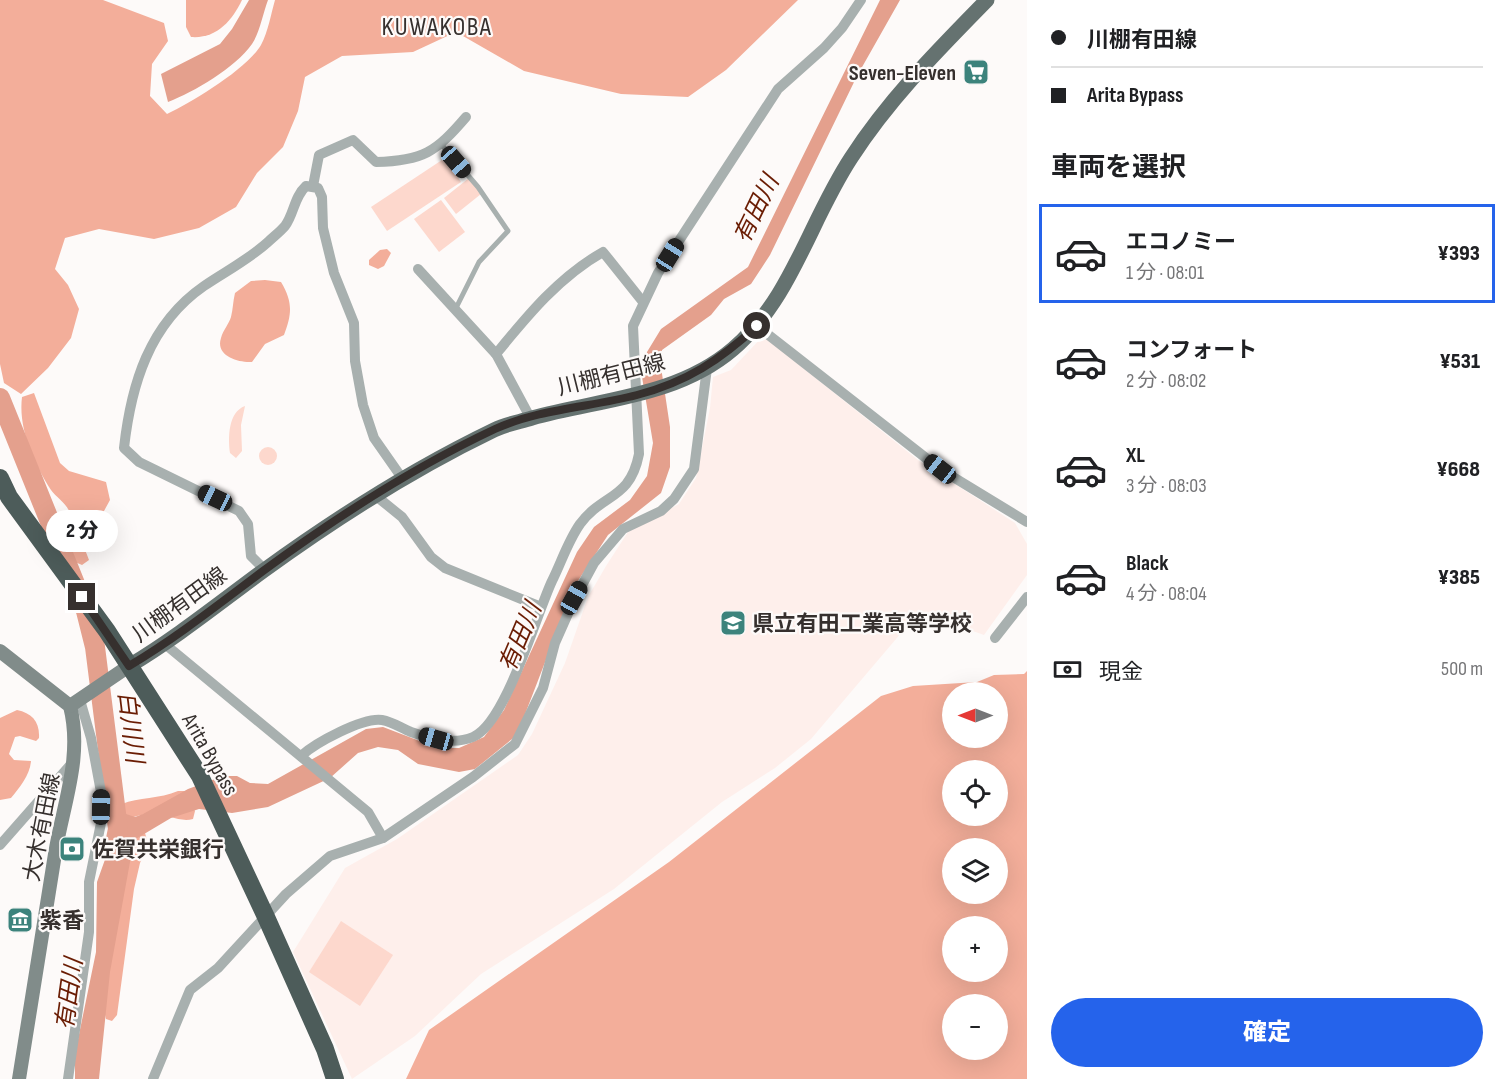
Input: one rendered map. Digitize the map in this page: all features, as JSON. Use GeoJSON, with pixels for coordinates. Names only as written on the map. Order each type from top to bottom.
{"type":"FeatureCollection","features":[{"type":"Feature","properties":{"kind":"highway","name":"Arita Bypass"},"geometry":{"type":"LineString","coordinates":[[0,478],[9,496],[107,631],[200,776],[325,1049],[335,1079]]}},
{"type":"Feature","properties":{"kind":"main road","name":"川棚有田線"},"geometry":{"type":"LineString","coordinates":[[129,666],[166,645],[265,570],[402,478],[498,428],[572,407],[637,395],[707,368],[757,326],[790,278],[826,200],[876,122],[901,88],[987,0]]}},
{"type":"Feature","properties":{"kind":"main road"},"geometry":{"type":"LineString","coordinates":[[0,651],[75,703],[129,666]]}},
{"type":"Feature","properties":{"kind":"main road","name":"大木有田線"},"geometry":{"type":"LineString","coordinates":[[19,1079],[61,821],[75,760],[75,703]]}},
{"type":"Feature","properties":{"kind":"street"},"geometry":{"type":"LineString","coordinates":[[301,756],[356,724],[380,719],[436,739],[457,741],[475,737],[499,710],[541,607],[580,524],[594,510],[630,483],[636,468],[639,454],[633,326],[643,302],[694,217],[778,89],[824,48],[842,28],[861,0]]}},
{"type":"Feature","properties":{"kind":"street"},"geometry":{"type":"LineString","coordinates":[[313,186],[319,155],[349,140],[353,140],[376,162],[419,158],[440,143],[466,117]]}},
{"type":"Feature","properties":{"kind":"street"},"geometry":{"type":"LineString","coordinates":[[265,570],[251,556],[248,524],[239,511],[139,462],[124,448],[128,416],[139,371],[178,307],[204,286],[252,257],[285,226],[301,191],[306,186],[318,188],[322,197],[323,228],[334,273],[354,323],[355,361],[363,405],[374,438],[402,478]]}},
{"type":"Feature","properties":{"kind":"street"},"geometry":{"type":"LineString","coordinates":[[496,354],[552,290],[584,263],[603,252],[643,302]]}},
{"type":"Feature","properties":{"kind":"street"},"geometry":{"type":"LineString","coordinates":[[418,269],[496,354],[531,419]]}},
{"type":"Feature","properties":{"kind":"street"},"geometry":{"type":"LineString","coordinates":[[757,326],[940,469],[1026,518]]}},
{"type":"Feature","properties":{"kind":"street"},"geometry":{"type":"LineString","coordinates":[[153,1079],[190,990],[218,968],[286,894],[330,856],[383,838],[473,777],[515,744],[543,688],[555,643],[574,598],[594,563],[623,529],[661,511],[689,480],[694,469],[707,368]]}},
{"type":"Feature","properties":{"kind":"street"},"geometry":{"type":"LineString","coordinates":[[376,496],[412,528],[439,564],[541,607]]}},
{"type":"Feature","properties":{"kind":"street"},"geometry":{"type":"LineString","coordinates":[[995,638],[1027,597]]}},
{"type":"Feature","properties":{"kind":"street"},"geometry":{"type":"LineString","coordinates":[[166,645],[301,756],[328,782],[368,812],[383,838]]}},
{"type":"Feature","properties":{"kind":"street"},"geometry":{"type":"LineString","coordinates":[[68,1079],[89,932],[90,882],[101,823],[101,792],[92,738],[75,703]]}},
{"type":"Feature","properties":{"kind":"street"},"geometry":{"type":"LineString","coordinates":[[0,845],[75,760]]}},
{"type":"Feature","properties":{"kind":"lane"},"geometry":{"type":"LineString","coordinates":[[440,143],[478,187],[508,231],[479,262],[456,308]]}},
{"type":"Feature","properties":{"kind":"shaded area"},"geometry":{"type":"Polygon","coordinates":[[[0,0],[103,0],[164,23],[168,41],[152,64],[150,96],[167,114],[218,84],[254,54],[266,34],[275,0],[798,0],[726,70],[688,97],[621,94],[524,71],[456,32],[413,52],[342,56],[305,77],[298,111],[283,147],[257,173],[236,207],[199,228],[154,239],[99,229],[65,238],[55,269],[68,285],[79,309],[71,338],[48,368],[21,394],[4,383],[0,364],[0,0]]]}},
{"type":"Feature","properties":{"kind":"shaded area"},"geometry":{"type":"Polygon","coordinates":[[[186,0],[242,0],[222,27],[208,35],[191,37],[186,27],[186,0]]]}},
{"type":"Feature","properties":{"kind":"shaded area"},"geometry":{"type":"Polygon","coordinates":[[[249,0],[268,0],[255,39],[245,53],[213,78],[168,102],[161,74],[220,44],[249,0]]]}},
{"type":"Feature","properties":{"kind":"shaded area","name":"有田川"},"geometry":{"type":"Polygon","coordinates":[[[880,0],[900,0],[857,76],[770,255],[751,284],[724,299],[711,315],[662,350],[661,367],[670,427],[670,467],[661,493],[608,535],[574,587],[517,735],[475,769],[459,772],[418,764],[398,750],[378,747],[358,753],[330,778],[268,807],[232,813],[199,809],[171,818],[134,840],[110,972],[99,1079],[75,1079],[75,1054],[96,952],[97,882],[113,837],[126,814],[135,817],[143,814],[188,789],[223,776],[237,776],[250,783],[268,784],[366,729],[383,727],[438,748],[459,748],[484,737],[504,710],[577,552],[594,527],[630,500],[647,476],[653,443],[642,377],[647,352],[661,329],[748,267],[880,0]]]}},
{"type":"Feature","properties":{"kind":"shaded area"},"geometry":{"type":"Polygon","coordinates":[[[445,158],[461,182],[387,231],[371,207],[445,158]]]}},
{"type":"Feature","properties":{"kind":"shaded area"},"geometry":{"type":"Polygon","coordinates":[[[469,178],[481,194],[456,214],[444,198],[469,178]]]}},
{"type":"Feature","properties":{"kind":"shaded area"},"geometry":{"type":"Polygon","coordinates":[[[441,200],[465,232],[439,252],[414,219],[441,200]]]}},
{"type":"Feature","properties":{"kind":"shaded area"},"geometry":{"type":"Polygon","coordinates":[[[387,249],[391,253],[384,266],[378,269],[369,265],[369,260],[380,250],[387,249]]]}},
{"type":"Feature","properties":{"kind":"shaded area"},"geometry":{"type":"Polygon","coordinates":[[[251,281],[281,282],[288,296],[290,314],[284,335],[265,344],[252,362],[234,360],[224,354],[220,344],[231,317],[235,293],[251,281]]]}},
{"type":"Feature","properties":{"kind":"shaded area"},"geometry":{"type":"Polygon","coordinates":[[[763,336],[918,460],[1015,523],[1027,544],[1027,575],[984,635],[919,612],[811,739],[775,768],[722,802],[614,889],[481,974],[415,1036],[352,1079],[293,952],[345,868],[397,839],[518,755],[532,734],[565,663],[588,597],[606,566],[628,532],[679,504],[696,478],[710,408],[713,377],[731,370],[763,336]]]}},
{"type":"Feature","properties":{"kind":"shaded area"},"geometry":{"type":"Polygon","coordinates":[[[34,393],[60,463],[69,471],[106,482],[110,500],[98,522],[87,532],[84,547],[89,560],[82,565],[75,562],[73,555],[69,511],[45,480],[33,457],[25,433],[21,409],[22,397],[34,393]]]}},
{"type":"Feature","properties":{"kind":"shaded area"},"geometry":{"type":"Polygon","coordinates":[[[245,406],[241,425],[242,451],[236,458],[230,453],[230,426],[235,414],[245,406]]]}},
{"type":"Feature","properties":{"kind":"shaded area"},"geometry":{"type":"Polygon","coordinates":[[[264,447],[272,447],[277,452],[275,463],[264,465],[259,460],[259,452],[264,447]]]}},
{"type":"Feature","properties":{"kind":"shaded area"},"geometry":{"type":"Polygon","coordinates":[[[1027,671],[1027,1079],[406,1079],[429,1030],[669,862],[881,696],[913,686],[942,684],[942,748],[1008,748],[1008,682],[977,682],[994,675],[1024,674],[1027,671]]]}},
{"type":"Feature","properties":{"kind":"shaded area"},"geometry":{"type":"Polygon","coordinates":[[[17,710],[27,713],[34,719],[38,727],[39,738],[36,741],[20,736],[15,737],[9,754],[14,760],[31,761],[29,771],[11,798],[0,800],[0,718],[17,710]]]}},
{"type":"Feature","properties":{"kind":"shaded area"},"geometry":{"type":"Polygon","coordinates":[[[185,791],[195,811],[193,819],[182,820],[161,814],[144,814],[126,819],[121,810],[122,804],[128,802],[185,791]]]}},
{"type":"Feature","properties":{"kind":"shaded area"},"geometry":{"type":"Polygon","coordinates":[[[137,828],[145,833],[148,843],[140,863],[134,889],[117,1015],[112,1021],[106,1019],[102,995],[103,946],[114,899],[137,828]]]}},
{"type":"Feature","properties":{"kind":"shaded area"},"geometry":{"type":"Polygon","coordinates":[[[341,921],[393,955],[360,1006],[309,972],[341,921]]]}},
{"type":"Feature","properties":{"kind":"waterway","name":"白川川"},"geometry":{"type":"LineString","coordinates":[[0,398],[86,611],[95,647],[118,829],[113,854]]}},
{"type":"Feature","properties":{"kind":"place","name":"Seven-Eleven"},"geometry":{"type":"Point","coordinates":[976,72]}},
{"type":"Feature","properties":{"kind":"place","name":"県立有田工業高等学校"},"geometry":{"type":"Point","coordinates":[733,623]}},
{"type":"Feature","properties":{"kind":"place","name":"佐賀共栄銀行"},"geometry":{"type":"Point","coordinates":[72,849]}},
{"type":"Feature","properties":{"kind":"place","name":"紫香"},"geometry":{"type":"Point","coordinates":[20,920]}},
{"type":"Feature","properties":{"kind":"district","name":"KUWAKOBA"},"geometry":{"type":"Point","coordinates":[437,26]}},
{"type":"Feature","properties":{"kind":"route"},"geometry":{"type":"LineString","coordinates":[[82,597],[129,666],[166,645],[265,570],[425,465],[498,428],[572,407],[636,396],[670,384],[707,368],[732,350],[757,326]]}}]}
